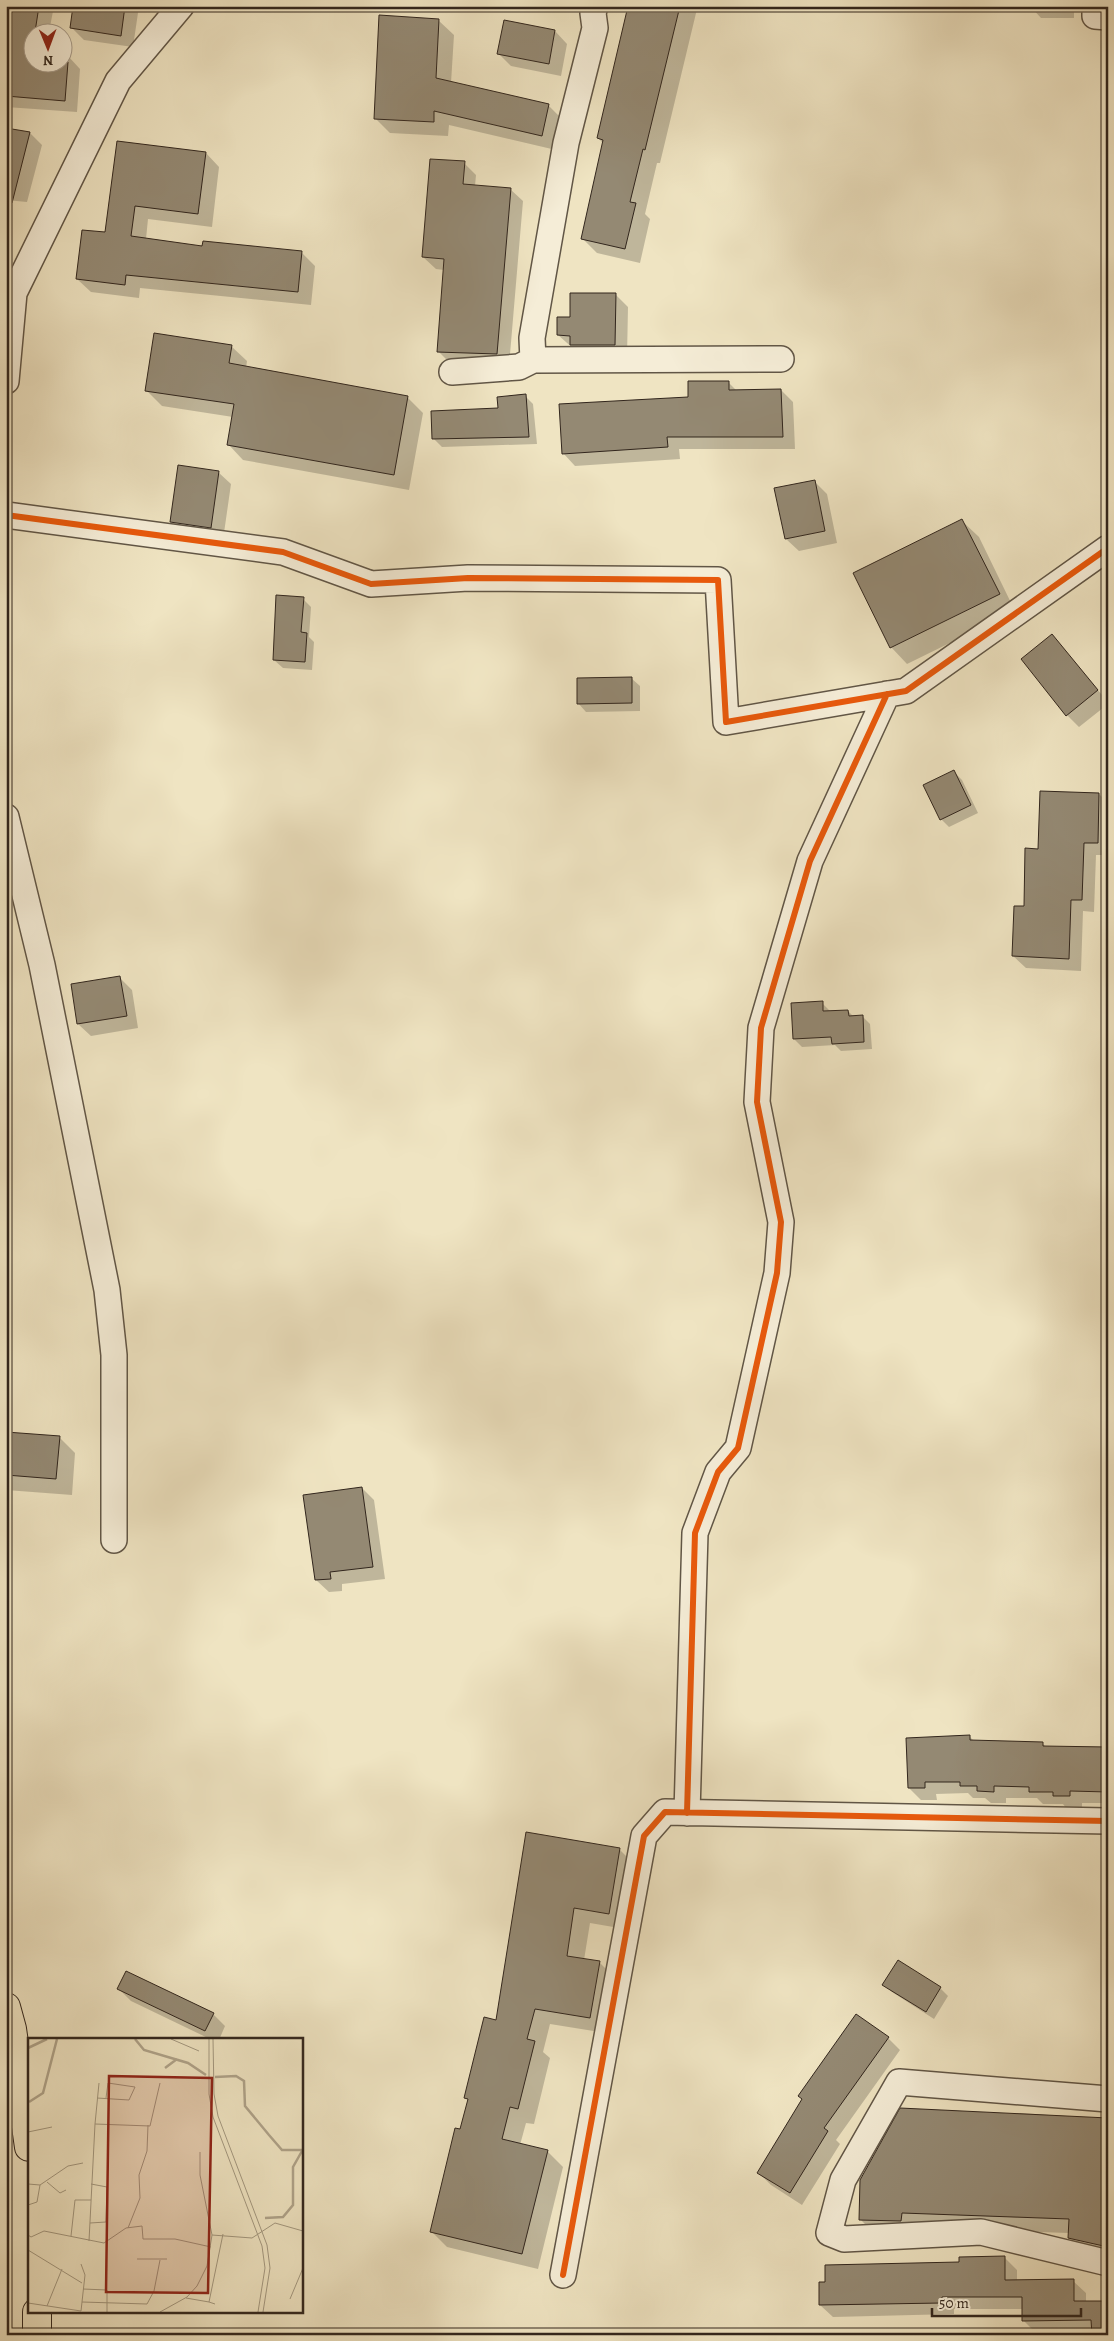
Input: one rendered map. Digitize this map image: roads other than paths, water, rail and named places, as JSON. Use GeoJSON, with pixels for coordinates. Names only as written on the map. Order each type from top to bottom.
{"type":"FeatureCollection","features":[{"type":"Feature","properties":{"kind":"highway"},"geometry":{"type":"LineString","coordinates":[[6,2007],[12,2029],[28,2140]]}},
{"type":"Feature","properties":{"kind":"highway"},"geometry":{"type":"LineString","coordinates":[[37,2314],[37,2335]]}},
{"type":"Feature","properties":{"kind":"street"},"geometry":{"type":"LineString","coordinates":[[6,381],[14,293],[118,81],[181,6]]}},
{"type":"Feature","properties":{"kind":"street"},"geometry":{"type":"LineString","coordinates":[[533,360],[532,338],[566,143],[595,28],[593,13],[595,6]]}},
{"type":"Feature","properties":{"kind":"street"},"geometry":{"type":"LineString","coordinates":[[1095,6],[1095,16],[1108,16]]}},
{"type":"Feature","properties":{"kind":"street"},"geometry":{"type":"LineString","coordinates":[[452,372],[520,367],[533,360],[781,359]]}},
{"type":"Feature","properties":{"kind":"street"},"geometry":{"type":"LineString","coordinates":[[6,514],[283,552],[371,584],[468,578],[718,580],[726,722],[906,691],[1108,548]]}},
{"type":"Feature","properties":{"kind":"street"},"geometry":{"type":"LineString","coordinates":[[687,1813],[695,1533],[718,1472],[738,1448],[777,1273],[781,1222],[757,1102],[761,1028],[810,861],[887,694]]}},
{"type":"Feature","properties":{"kind":"street"},"geometry":{"type":"LineString","coordinates":[[6,817],[42,965],[106,1290],[114,1355],[114,1540]]}},
{"type":"Feature","properties":{"kind":"street"},"geometry":{"type":"LineString","coordinates":[[562,2275],[644,1836],[665,1812],[1108,1821]]}},
{"type":"Feature","properties":{"kind":"street"},"geometry":{"type":"LineString","coordinates":[[1108,2099],[899,2082],[843,2180],[829,2233],[844,2239],[981,2232],[1108,2263]]}}]}
